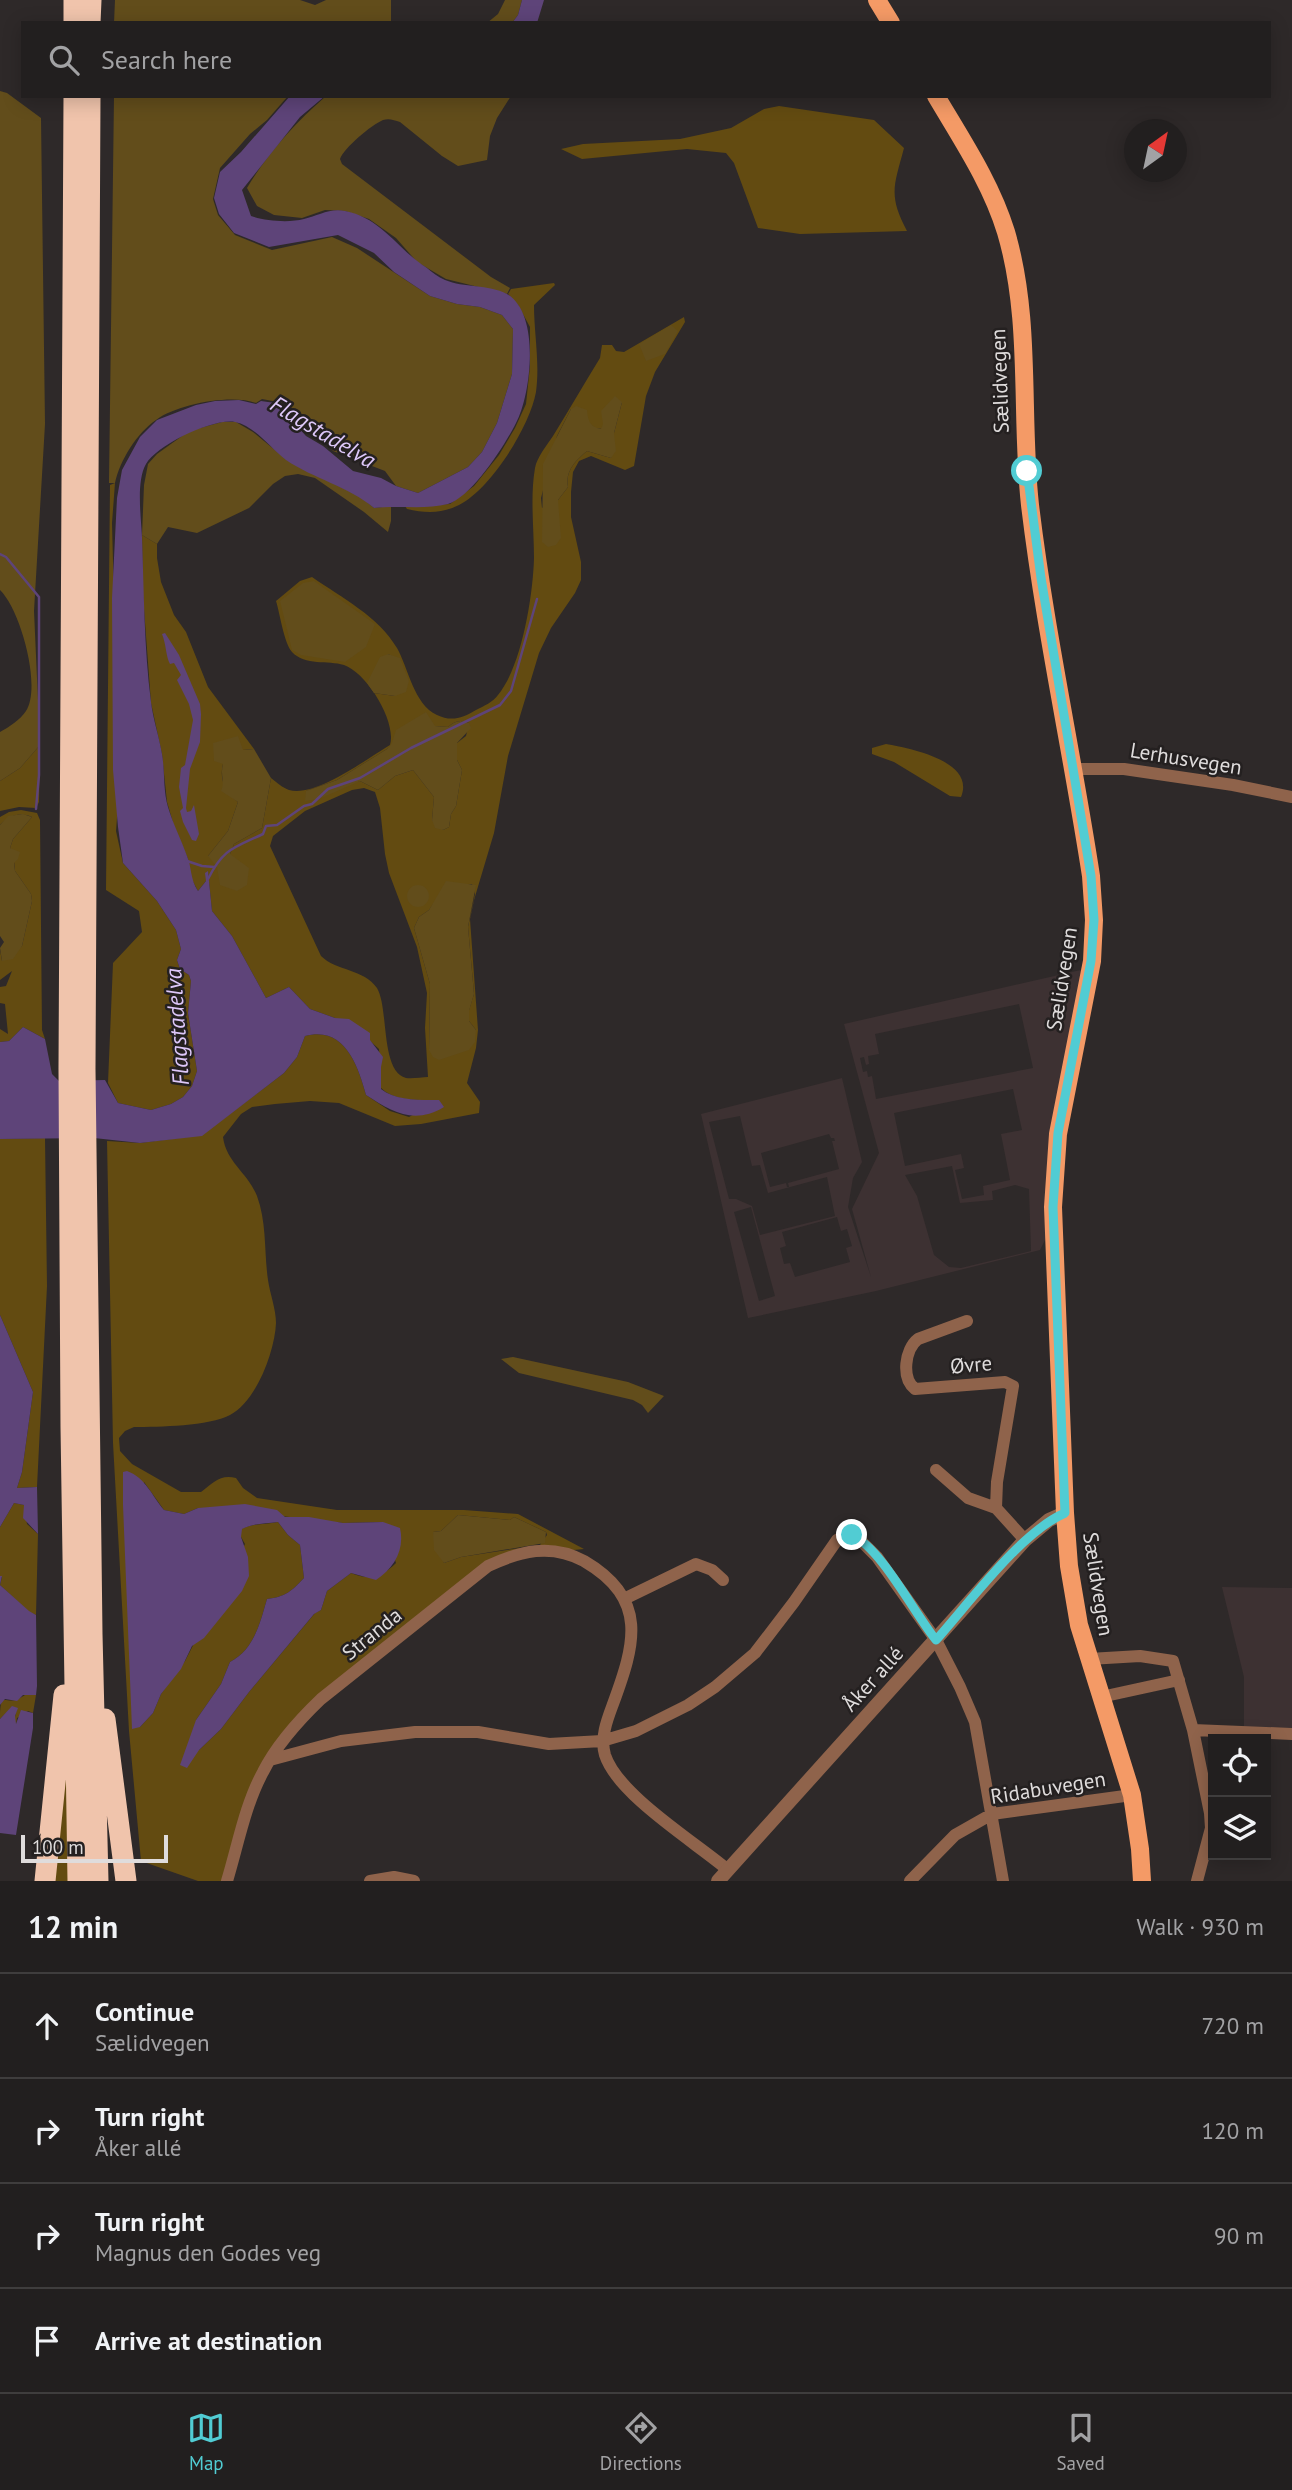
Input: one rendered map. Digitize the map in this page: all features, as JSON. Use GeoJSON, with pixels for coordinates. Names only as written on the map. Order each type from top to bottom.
{"type":"FeatureCollection","features":[{"type":"Feature","properties":{"kind":"highway"},"geometry":{"type":"LineString","coordinates":[[74,0],[74,21]]}},
{"type":"Feature","properties":{"kind":"highway"},"geometry":{"type":"LineString","coordinates":[[90,21],[91,0]]}},
{"type":"Feature","properties":{"kind":"highway"},"geometry":{"type":"LineString","coordinates":[[74,98],[77,1069],[83,1634],[78,1881]]}},
{"type":"Feature","properties":{"kind":"highway"},"geometry":{"type":"LineString","coordinates":[[77,1069],[90,98]]}},
{"type":"Feature","properties":{"kind":"highway"},"geometry":{"type":"LineString","coordinates":[[45,1881],[66,1677],[83,1634]]}},
{"type":"Feature","properties":{"kind":"highway"},"geometry":{"type":"LineString","coordinates":[[83,1634],[98,1881]]}},
{"type":"Feature","properties":{"kind":"highway"},"geometry":{"type":"LineString","coordinates":[[83,1634],[98,1660],[126,1881]]}},
{"type":"Feature","properties":{"kind":"main road"},"geometry":{"type":"LineString","coordinates":[[877,0],[890,21]]}},
{"type":"Feature","properties":{"kind":"main road","name":"Sælidvegen"},"geometry":{"type":"LineString","coordinates":[[937,98],[990,191],[1013,259],[1020,314],[1030,508],[1091,876],[1094,920],[1091,961],[1058,1133],[1053,1207],[1065,1513],[1073,1595],[1089,1659],[1132,1795],[1142,1881]]}},
{"type":"Feature","properties":{"kind":"street","name":"Lerhusvegen"},"geometry":{"type":"LineString","coordinates":[[1074,769],[1124,769],[1233,785],[1292,797]]}},
{"type":"Feature","properties":{"kind":"street","name":"Øvre"},"geometry":{"type":"LineString","coordinates":[[967,1321],[918,1339],[912,1344],[908,1350],[908,1379],[915,1389],[1005,1382],[1013,1386],[997,1482],[996,1508]]}},
{"type":"Feature","properties":{"kind":"street"},"geometry":{"type":"LineString","coordinates":[[936,1471],[968,1498],[996,1508],[1025,1540]]}},
{"type":"Feature","properties":{"kind":"street","name":"Åker allé"},"geometry":{"type":"LineString","coordinates":[[723,1875],[1025,1540],[1049,1520],[1065,1513]]}},
{"type":"Feature","properties":{"kind":"street"},"geometry":{"type":"LineString","coordinates":[[270,1760],[341,1741],[415,1732],[459,1731],[549,1744],[602,1741],[655,1724],[715,1687],[755,1653],[836,1540],[849,1533],[857,1537],[877,1557],[936,1640],[975,1722],[1003,1881]]}},
{"type":"Feature","properties":{"kind":"street","name":"Stranda"},"geometry":{"type":"LineString","coordinates":[[227,1881],[251,1801],[270,1760],[298,1720],[488,1566],[531,1550],[545,1549],[562,1553],[594,1567],[608,1577],[626,1598]]}},
{"type":"Feature","properties":{"kind":"street"},"geometry":{"type":"LineString","coordinates":[[723,1580],[712,1570],[696,1564],[626,1598],[631,1622],[629,1658],[602,1741],[605,1756],[628,1791],[723,1875]]}},
{"type":"Feature","properties":{"kind":"street"},"geometry":{"type":"LineString","coordinates":[[1089,1659],[1140,1656],[1173,1661],[1192,1730],[1208,1808]]}},
{"type":"Feature","properties":{"kind":"street"},"geometry":{"type":"LineString","coordinates":[[1101,1697],[1179,1680]]}},
{"type":"Feature","properties":{"kind":"street"},"geometry":{"type":"LineString","coordinates":[[1192,1730],[1292,1734]]}},
{"type":"Feature","properties":{"kind":"street","name":"Ridabuvegen"},"geometry":{"type":"LineString","coordinates":[[910,1881],[956,1835],[992,1814],[1132,1795]]}},
{"type":"Feature","properties":{"kind":"street"},"geometry":{"type":"LineString","coordinates":[[1197,1881],[1208,1842]]}},
{"type":"Feature","properties":{"kind":"street"},"geometry":{"type":"LineString","coordinates":[[370,1881],[394,1877],[414,1881]]}},
{"type":"Feature","properties":{"kind":"shaded area"},"geometry":{"type":"Polygon","coordinates":[[[115,0],[300,0],[315,5],[326,0],[391,0],[391,21],[114,21],[115,0]]]}},
{"type":"Feature","properties":{"kind":"shaded area"},"geometry":{"type":"Polygon","coordinates":[[[505,0],[522,0],[514,21],[489,21],[498,14],[505,0]]]}},
{"type":"Feature","properties":{"kind":"shaded area"},"geometry":{"type":"Polygon","coordinates":[[[522,0],[544,0],[538,21],[514,21],[522,0]]]}},
{"type":"Feature","properties":{"kind":"shaded area"},"geometry":{"type":"Polygon","coordinates":[[[0,91],[7,93],[41,118],[45,424],[34,611],[40,745],[20,768],[0,781],[0,732],[26,711],[32,684],[21,630],[15,613],[0,590],[0,91]]]}},
{"type":"Feature","properties":{"kind":"shaded area"},"geometry":{"type":"Polygon","coordinates":[[[114,98],[286,98],[220,168],[213,199],[218,215],[235,235],[272,250],[332,237],[357,248],[430,296],[480,307],[502,315],[513,329],[512,374],[497,423],[482,452],[468,467],[418,493],[396,486],[385,471],[333,451],[307,417],[283,403],[262,399],[256,403],[245,400],[205,402],[166,414],[142,432],[121,465],[115,483],[109,483],[114,98]]]}},
{"type":"Feature","properties":{"kind":"shaded area"},"geometry":{"type":"Polygon","coordinates":[[[288,98],[323,98],[300,117],[242,190],[251,216],[284,221],[334,211],[358,215],[380,227],[417,261],[442,279],[507,294],[518,304],[529,336],[529,375],[516,423],[477,481],[448,504],[374,508],[353,494],[286,460],[256,433],[235,422],[213,424],[173,441],[146,464],[141,480],[146,640],[152,708],[162,754],[166,801],[198,891],[206,881],[205,873],[208,871],[212,911],[232,936],[266,998],[289,987],[310,1009],[335,1018],[349,1019],[370,1033],[370,1040],[383,1057],[381,1089],[401,1098],[439,1100],[444,1107],[413,1116],[385,1107],[366,1095],[359,1072],[347,1050],[330,1036],[318,1034],[305,1036],[297,1057],[284,1073],[202,1136],[140,1143],[94,1138],[0,1139],[0,1042],[9,1041],[23,1027],[45,1039],[52,1074],[59,1081],[105,1080],[118,1103],[151,1110],[171,1104],[183,1097],[192,1086],[197,1071],[188,1013],[191,981],[189,975],[180,969],[177,960],[181,949],[176,930],[157,901],[123,863],[118,827],[113,770],[112,598],[117,498],[122,470],[140,437],[157,420],[196,405],[239,400],[256,404],[261,401],[282,404],[287,415],[306,436],[323,446],[353,471],[381,478],[418,493],[468,467],[482,452],[497,423],[512,374],[513,329],[502,315],[480,307],[430,296],[394,272],[374,253],[338,235],[269,247],[234,233],[219,214],[214,198],[220,172],[288,98]]]}},
{"type":"Feature","properties":{"kind":"shaded area"},"geometry":{"type":"Polygon","coordinates":[[[324,98],[510,98],[490,136],[487,160],[458,166],[400,122],[387,119],[358,137],[340,159],[342,164],[491,277],[510,288],[507,294],[446,279],[417,262],[396,238],[369,219],[345,211],[325,210],[302,218],[274,215],[257,206],[247,188],[263,163],[303,117],[324,98]]]}},
{"type":"Feature","properties":{"kind":"shaded area"},"geometry":{"type":"Polygon","coordinates":[[[779,106],[874,120],[904,148],[895,199],[907,231],[800,234],[758,228],[734,163],[726,153],[687,149],[582,159],[561,149],[583,144],[680,139],[731,128],[764,109],[779,106]]]}},
{"type":"Feature","properties":{"kind":"shaded area"},"geometry":{"type":"Polygon","coordinates":[[[554,283],[534,305],[536,392],[526,422],[507,455],[484,485],[459,505],[433,512],[407,509],[405,506],[450,504],[474,486],[499,455],[526,404],[530,366],[530,327],[518,305],[508,294],[511,289],[554,283]]]}},
{"type":"Feature","properties":{"kind":"shaded area"},"geometry":{"type":"Polygon","coordinates":[[[684,317],[685,322],[655,372],[646,396],[634,466],[625,470],[591,456],[579,461],[573,472],[571,517],[581,562],[581,580],[539,653],[508,756],[494,833],[470,919],[478,1030],[467,1083],[480,1102],[479,1113],[395,1126],[339,1103],[310,1101],[252,1107],[241,1114],[223,1137],[228,1154],[257,1196],[262,1217],[268,1280],[276,1323],[268,1361],[256,1388],[230,1415],[197,1424],[134,1427],[119,1438],[120,1451],[132,1464],[181,1492],[201,1492],[217,1480],[230,1477],[236,1478],[243,1488],[257,1498],[337,1510],[464,1510],[518,1514],[584,1549],[492,1558],[278,1739],[224,1881],[198,1881],[141,1861],[129,1731],[113,1443],[107,1141],[140,1143],[202,1135],[284,1073],[297,1057],[305,1036],[318,1034],[330,1036],[347,1050],[359,1072],[366,1095],[390,1111],[409,1117],[439,1100],[408,1099],[387,1093],[381,1088],[379,1049],[335,1018],[310,1009],[289,987],[266,998],[232,936],[212,911],[208,872],[206,881],[198,891],[191,878],[188,859],[167,802],[162,754],[151,703],[143,595],[142,535],[157,544],[161,582],[174,615],[186,632],[208,687],[254,749],[243,750],[223,764],[224,785],[238,802],[228,831],[208,856],[230,854],[234,844],[262,828],[271,778],[289,790],[313,788],[327,783],[390,745],[389,724],[374,693],[395,696],[396,658],[388,654],[374,693],[362,678],[344,665],[310,661],[292,652],[284,635],[276,601],[300,581],[312,577],[359,608],[380,626],[397,648],[412,685],[429,710],[442,717],[457,718],[491,702],[514,667],[525,630],[534,558],[534,479],[536,464],[542,451],[600,358],[602,345],[612,345],[616,351],[624,352],[684,317]],[[622,402],[602,429],[595,428],[571,409],[557,436],[541,498],[542,508],[558,500],[568,487],[568,476],[572,467],[587,451],[611,458],[622,402]],[[425,713],[387,749],[337,780],[306,791],[360,781],[378,790],[395,776],[413,770],[434,797],[432,820],[443,830],[449,827],[451,814],[456,806],[462,770],[457,760],[457,743],[466,736],[469,723],[460,721],[448,727],[434,726],[425,713]],[[364,788],[352,790],[305,811],[273,836],[270,846],[321,956],[334,965],[365,977],[377,988],[381,997],[389,1052],[398,1073],[406,1078],[428,1077],[425,1028],[427,993],[417,947],[389,873],[380,808],[375,792],[364,788]],[[464,884],[438,897],[429,910],[419,917],[414,928],[430,984],[429,1050],[476,1030],[469,1021],[474,994],[468,927],[475,894],[472,884],[464,884]],[[144,1482],[140,1727],[153,1713],[161,1694],[185,1661],[245,1544],[241,1529],[278,1522],[300,1545],[304,1578],[288,1593],[267,1599],[259,1626],[250,1643],[230,1662],[221,1684],[196,1720],[199,1750],[221,1729],[315,1613],[321,1610],[327,1591],[351,1573],[375,1577],[396,1563],[383,1522],[343,1523],[208,1508],[198,1508],[184,1514],[164,1510],[144,1482]],[[458,1515],[441,1531],[433,1532],[444,1563],[461,1557],[540,1545],[547,1535],[546,1532],[514,1517],[510,1520],[458,1515]]]}},
{"type":"Feature","properties":{"kind":"shaded area"},"geometry":{"type":"Polygon","coordinates":[[[671,325],[678,331],[665,354],[646,361],[639,344],[671,325]]]}},
{"type":"Feature","properties":{"kind":"shaded area"},"geometry":{"type":"Polygon","coordinates":[[[615,396],[622,402],[614,433],[616,451],[611,458],[587,451],[572,467],[567,481],[568,487],[558,500],[561,538],[556,545],[548,547],[542,542],[543,464],[571,409],[576,406],[587,410],[590,423],[601,429],[601,411],[615,396]]]}},
{"type":"Feature","properties":{"kind":"shaded area"},"geometry":{"type":"Polygon","coordinates":[[[222,422],[236,422],[253,432],[287,460],[361,497],[374,508],[391,506],[388,532],[315,478],[298,474],[285,476],[249,508],[197,533],[168,527],[157,544],[142,535],[144,485],[148,464],[157,454],[189,431],[222,422]]]}},
{"type":"Feature","properties":{"kind":"shaded area"},"geometry":{"type":"Polygon","coordinates":[[[115,483],[112,523],[115,640],[113,691],[117,725],[116,831],[123,863],[157,901],[176,930],[181,949],[177,960],[180,969],[189,975],[191,981],[188,1013],[197,1071],[192,1086],[183,1097],[151,1110],[118,1103],[108,1083],[113,963],[142,932],[139,911],[106,890],[110,485],[115,483]]]}},
{"type":"Feature","properties":{"kind":"shaded area"},"geometry":{"type":"Polygon","coordinates":[[[314,581],[375,624],[366,647],[345,662],[301,655],[292,650],[280,601],[303,583],[314,581]]]}},
{"type":"Feature","properties":{"kind":"shaded area"},"geometry":{"type":"Polygon","coordinates":[[[165,633],[179,655],[200,704],[200,742],[190,769],[186,808],[187,812],[191,811],[194,805],[199,834],[196,841],[192,840],[183,822],[179,787],[193,720],[189,704],[177,680],[181,675],[174,663],[170,664],[169,661],[162,634],[165,633]]]}},
{"type":"Feature","properties":{"kind":"shaded area"},"geometry":{"type":"Polygon","coordinates":[[[388,654],[400,658],[409,681],[406,692],[395,696],[374,693],[367,683],[380,657],[388,654]]]}},
{"type":"Feature","properties":{"kind":"shaded area"},"geometry":{"type":"Polygon","coordinates":[[[426,712],[435,726],[448,727],[460,721],[469,723],[471,728],[457,743],[457,760],[462,770],[456,806],[451,814],[449,827],[443,830],[435,828],[432,820],[434,797],[413,770],[395,776],[378,790],[360,781],[319,799],[305,801],[306,791],[337,780],[387,749],[396,730],[426,712]]]}},
{"type":"Feature","properties":{"kind":"shaded area"},"geometry":{"type":"Polygon","coordinates":[[[238,736],[243,750],[254,749],[271,778],[262,828],[234,844],[230,854],[249,868],[247,885],[237,891],[220,885],[217,867],[208,856],[228,831],[238,802],[221,791],[223,764],[214,761],[213,743],[238,736]]]}},
{"type":"Feature","properties":{"kind":"shaded area"},"geometry":{"type":"Polygon","coordinates":[[[886,744],[924,753],[950,765],[959,774],[963,785],[961,797],[950,796],[894,762],[872,754],[872,748],[886,744]]]}},
{"type":"Feature","properties":{"kind":"shaded area"},"geometry":{"type":"Polygon","coordinates":[[[40,745],[39,802],[36,808],[19,807],[0,811],[0,781],[20,768],[40,745]]]}},
{"type":"Feature","properties":{"kind":"shaded area"},"geometry":{"type":"Polygon","coordinates":[[[21,810],[37,813],[40,820],[42,1030],[45,1039],[23,1027],[9,1041],[0,1042],[0,1029],[8,1034],[5,1004],[0,1003],[0,987],[6,986],[12,971],[0,980],[0,950],[2,961],[22,946],[32,901],[31,894],[15,871],[13,851],[10,848],[13,839],[32,817],[15,815],[0,825],[0,817],[21,810]]]}},
{"type":"Feature","properties":{"kind":"shaded area"},"geometry":{"type":"Polygon","coordinates":[[[23,814],[32,817],[13,839],[10,848],[20,852],[14,863],[15,871],[31,894],[32,901],[22,946],[13,959],[2,961],[0,948],[4,942],[0,936],[0,825],[8,816],[23,814]]]}},
{"type":"Feature","properties":{"kind":"shaded area"},"geometry":{"type":"Polygon","coordinates":[[[446,881],[476,885],[468,927],[474,994],[469,1021],[476,1030],[475,1042],[469,1050],[439,1060],[433,1057],[429,1050],[430,984],[414,928],[419,917],[429,910],[446,881]]]}},
{"type":"Feature","properties":{"kind":"shaded area"},"geometry":{"type":"Polygon","coordinates":[[[418,885],[426,888],[429,896],[426,904],[418,907],[410,904],[407,896],[410,888],[418,885]]]}},
{"type":"Feature","properties":{"kind":"shaded area"},"geometry":{"type":"Polygon","coordinates":[[[1085,969],[1046,1238],[1040,1250],[876,1291],[748,1318],[701,1114],[842,1078],[862,1162],[853,1178],[848,1207],[871,1277],[852,1209],[879,1153],[844,1024],[1085,969]],[[1019,1004],[875,1034],[879,1054],[868,1056],[869,1064],[866,1065],[864,1057],[860,1058],[863,1072],[867,1071],[868,1077],[872,1076],[876,1099],[1033,1068],[1019,1004]],[[1013,1089],[894,1113],[905,1166],[961,1154],[964,1168],[955,1170],[962,1199],[984,1195],[983,1186],[1010,1180],[1001,1134],[1022,1130],[1013,1089]],[[740,1116],[709,1122],[729,1199],[752,1206],[760,1235],[835,1216],[827,1177],[768,1193],[760,1165],[752,1166],[740,1116]],[[829,1134],[761,1153],[770,1187],[786,1183],[789,1187],[788,1183],[839,1169],[832,1141],[835,1141],[834,1138],[829,1134]],[[952,1166],[905,1175],[917,1196],[934,1255],[949,1267],[961,1268],[1031,1251],[1029,1189],[1015,1185],[992,1191],[993,1200],[960,1203],[952,1166]],[[751,1207],[734,1212],[759,1301],[775,1296],[751,1207]],[[837,1217],[782,1232],[786,1246],[780,1248],[784,1264],[790,1263],[795,1277],[850,1262],[846,1248],[852,1246],[847,1229],[841,1231],[837,1217]]]}},
{"type":"Feature","properties":{"kind":"shaded area"},"geometry":{"type":"Polygon","coordinates":[[[45,1138],[47,1286],[37,1487],[17,1488],[22,1472],[33,1392],[0,1315],[0,1139],[45,1138]]]}},
{"type":"Feature","properties":{"kind":"shaded area"},"geometry":{"type":"Polygon","coordinates":[[[0,1315],[33,1392],[22,1472],[17,1488],[37,1487],[38,1534],[23,1518],[24,1505],[14,1503],[0,1527],[0,1315]]]}},
{"type":"Feature","properties":{"kind":"shaded area"},"geometry":{"type":"Polygon","coordinates":[[[513,1357],[628,1382],[664,1396],[648,1413],[642,1405],[633,1400],[519,1373],[501,1359],[513,1357]]]}},
{"type":"Feature","properties":{"kind":"shaded area"},"geometry":{"type":"Polygon","coordinates":[[[127,1471],[144,1483],[164,1510],[184,1514],[198,1508],[245,1504],[277,1510],[285,1517],[309,1517],[343,1523],[383,1522],[400,1528],[401,1544],[397,1558],[388,1570],[376,1580],[351,1573],[327,1591],[321,1610],[314,1614],[221,1729],[199,1750],[187,1768],[180,1765],[196,1720],[221,1684],[230,1662],[250,1643],[259,1626],[267,1599],[288,1593],[304,1578],[300,1545],[278,1522],[242,1529],[241,1537],[248,1557],[249,1576],[242,1591],[204,1638],[192,1646],[181,1669],[161,1694],[153,1713],[140,1727],[132,1729],[123,1505],[123,1472],[127,1471]]]}},
{"type":"Feature","properties":{"kind":"shaded area"},"geometry":{"type":"Polygon","coordinates":[[[14,1503],[24,1505],[27,1524],[38,1534],[36,1615],[29,1612],[0,1585],[0,1527],[14,1503]]]}},
{"type":"Feature","properties":{"kind":"shaded area"},"geometry":{"type":"Polygon","coordinates":[[[458,1515],[510,1520],[514,1517],[546,1532],[545,1543],[461,1557],[444,1563],[434,1550],[433,1532],[441,1531],[458,1515]]]}},
{"type":"Feature","properties":{"kind":"shaded area"},"geometry":{"type":"Polygon","coordinates":[[[0,1585],[36,1615],[37,1686],[36,1695],[23,1695],[17,1701],[5,1699],[0,1705],[0,1585]]]}},
{"type":"Feature","properties":{"kind":"shaded area"},"geometry":{"type":"Polygon","coordinates":[[[1222,1587],[1292,1588],[1292,1728],[1244,1727],[1244,1677],[1222,1587]]]}},
{"type":"Feature","properties":{"kind":"shaded area"},"geometry":{"type":"Polygon","coordinates":[[[28,1693],[36,1695],[33,1713],[28,1711],[17,1718],[16,1725],[14,1721],[17,1708],[0,1719],[2,1701],[18,1699],[28,1693]]]}},
{"type":"Feature","properties":{"kind":"shaded area"},"geometry":{"type":"Polygon","coordinates":[[[12,1706],[18,1708],[16,1724],[21,1710],[33,1713],[16,1835],[0,1833],[0,1719],[12,1706]]]}},
{"type":"Feature","properties":{"kind":"shaded area"},"geometry":{"type":"Polygon","coordinates":[[[66,1716],[70,1881],[52,1881],[66,1716]]]}},
{"type":"Feature","properties":{"kind":"waterway"},"geometry":{"type":"LineString","coordinates":[[0,554],[6,557],[39,597],[39,775],[36,809]]}},
{"type":"Feature","properties":{"kind":"waterway"},"geometry":{"type":"LineString","coordinates":[[208,879],[219,861],[230,850],[263,834],[266,826],[277,825],[304,806],[312,804],[328,789],[360,778],[411,748],[500,705],[511,691],[537,599]]}},
{"type":"Feature","properties":{"kind":"waterway"},"geometry":{"type":"LineString","coordinates":[[187,861],[214,867]]}},
{"type":"Feature","properties":{"kind":"route"},"geometry":{"type":"LineString","coordinates":[[852,1535],[877,1557],[936,1640],[1025,1540],[1049,1520],[1065,1513],[1053,1207],[1058,1133],[1091,961],[1094,899],[1030,508],[1027,471]]}},
{"type":"Feature","properties":{"kind":"water label","name":"Flagstadelva"},"geometry":{"type":"Point","coordinates":[323,432]}},
{"type":"Feature","properties":{"kind":"water label","name":"Flagstadelva"},"geometry":{"type":"Point","coordinates":[177,1027]}}]}
